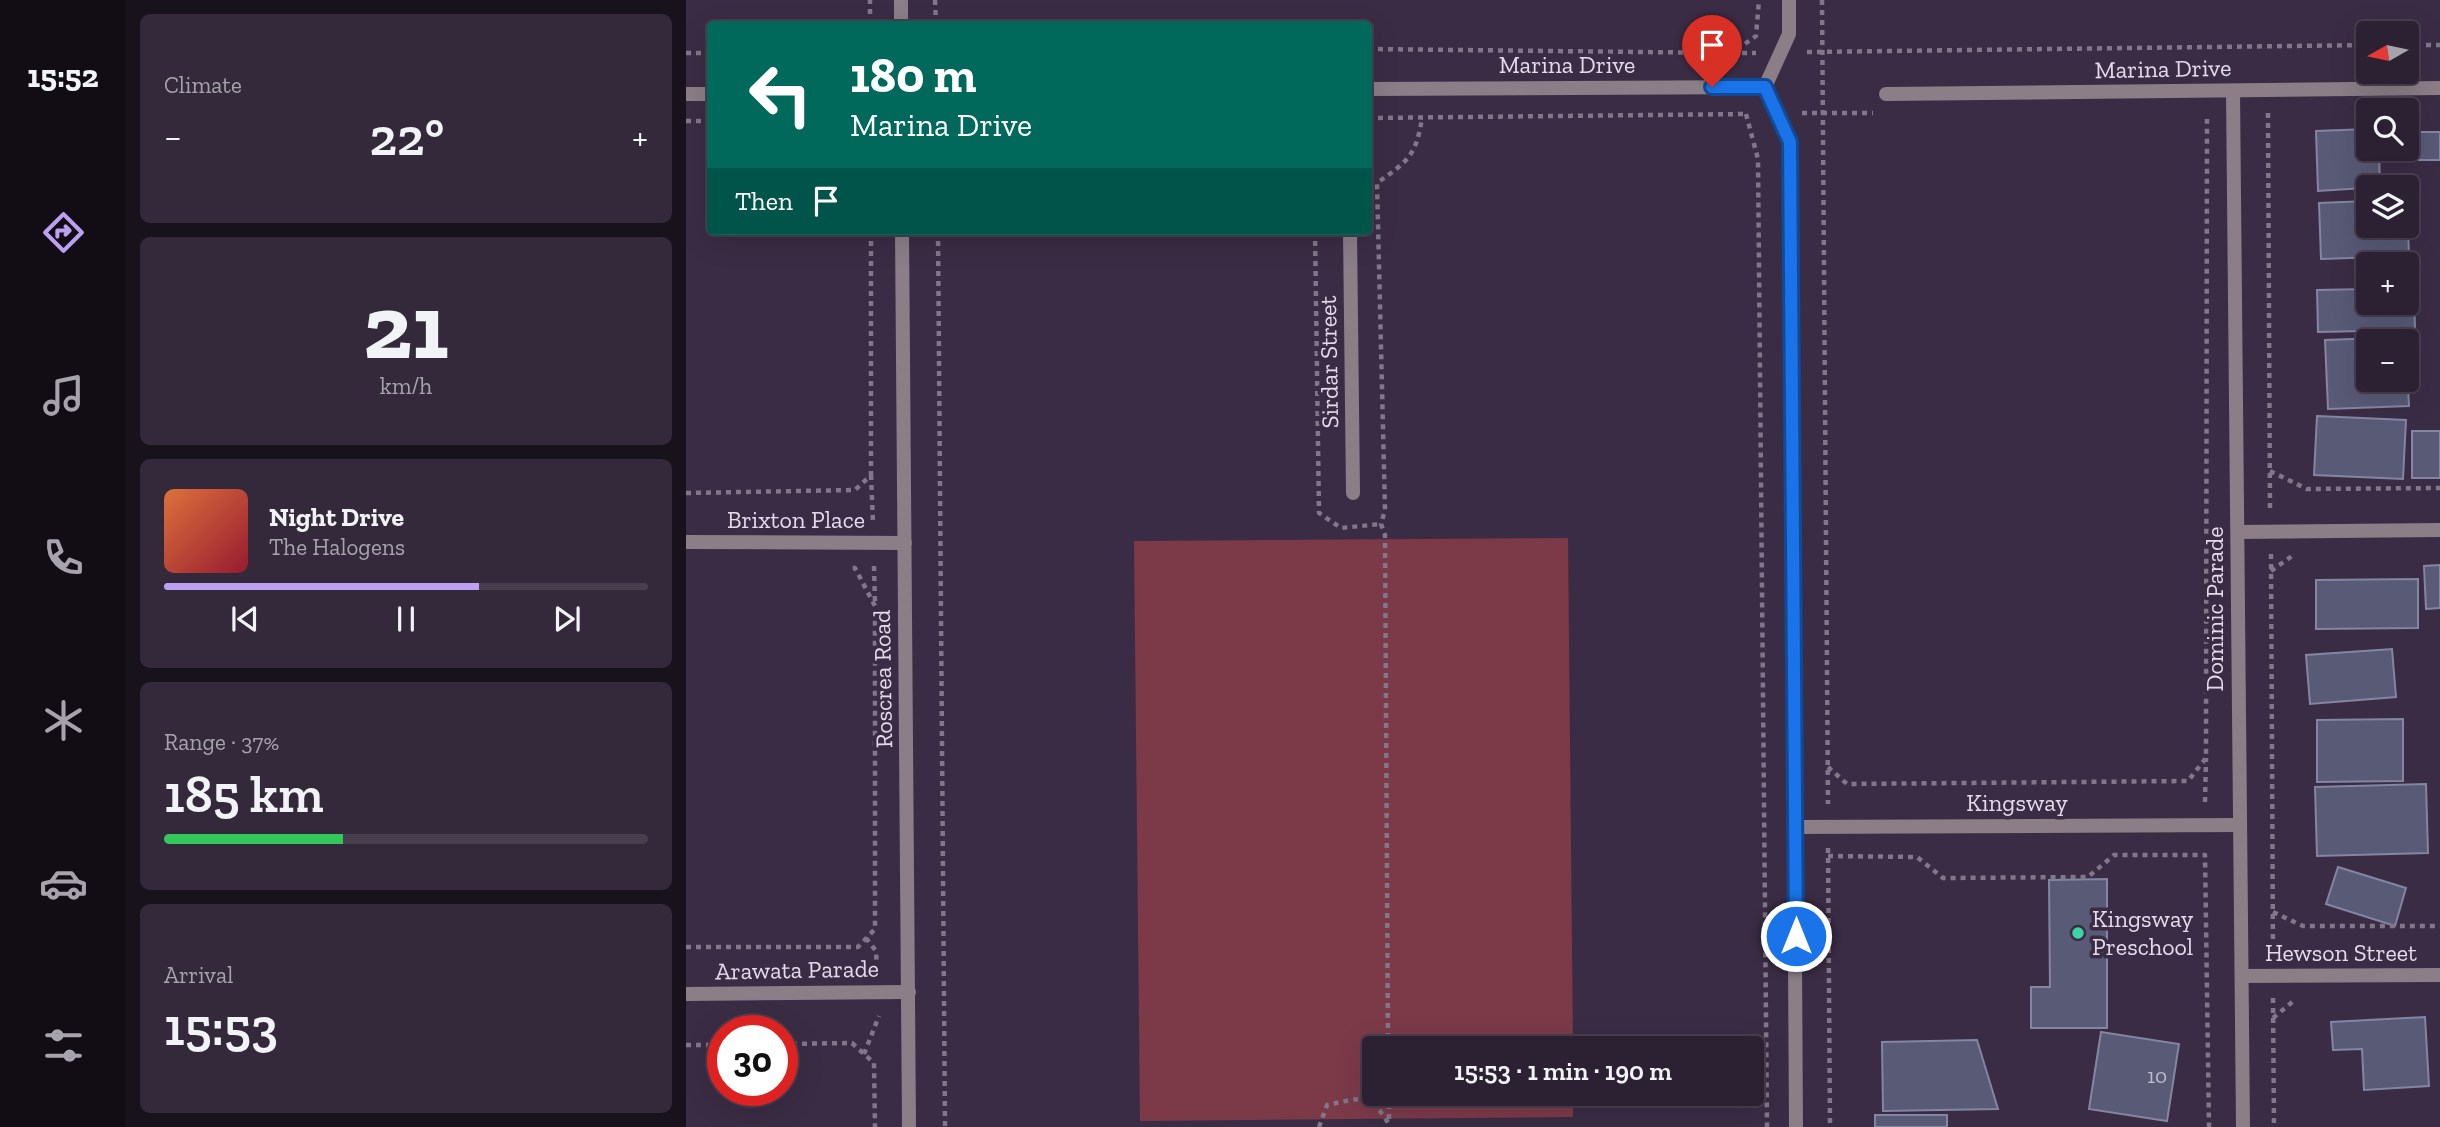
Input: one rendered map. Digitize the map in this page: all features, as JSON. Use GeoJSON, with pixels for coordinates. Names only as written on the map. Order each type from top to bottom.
{"type":"FeatureCollection","features":[{"type":"Feature","properties":{"kind":"street"},"geometry":{"type":"LineString","coordinates":[[901,0],[901,21]]}},
{"type":"Feature","properties":{"kind":"street"},"geometry":{"type":"LineString","coordinates":[[1788,0],[1789,34],[1765,87],[1790,142],[1796,1127]]}},
{"type":"Feature","properties":{"kind":"street","name":"Marina Drive"},"geometry":{"type":"LineString","coordinates":[[1372,89],[1765,87]]}},
{"type":"Feature","properties":{"kind":"street","name":"Marina Drive"},"geometry":{"type":"LineString","coordinates":[[1886,94],[2440,88]]}},
{"type":"Feature","properties":{"kind":"street","name":"Dominic Parade"},"geometry":{"type":"LineString","coordinates":[[2233,91],[2243,1127]]}},
{"type":"Feature","properties":{"kind":"street"},"geometry":{"type":"LineString","coordinates":[[686,94],[707,94]]}},
{"type":"Feature","properties":{"kind":"street","name":"Roscrea Road"},"geometry":{"type":"LineString","coordinates":[[902,235],[909,1127]]}},
{"type":"Feature","properties":{"kind":"street","name":"Sirdar Street"},"geometry":{"type":"LineString","coordinates":[[1350,235],[1353,493]]}},
{"type":"Feature","properties":{"kind":"street"},"geometry":{"type":"LineString","coordinates":[[2238,532],[2440,530]]}},
{"type":"Feature","properties":{"kind":"street","name":"Brixton Place"},"geometry":{"type":"LineString","coordinates":[[686,542],[905,543]]}},
{"type":"Feature","properties":{"kind":"street","name":"Kingsway"},"geometry":{"type":"LineString","coordinates":[[1796,827],[2238,825]]}},
{"type":"Feature","properties":{"kind":"street","name":"Hewson Street"},"geometry":{"type":"LineString","coordinates":[[2242,976],[2440,975]]}},
{"type":"Feature","properties":{"kind":"street","name":"Arawata Parade"},"geometry":{"type":"LineString","coordinates":[[686,994],[909,992]]}},
{"type":"Feature","properties":{"kind":"path"},"geometry":{"type":"LineString","coordinates":[[870,0],[870,21]]}},
{"type":"Feature","properties":{"kind":"path"},"geometry":{"type":"LineString","coordinates":[[935,0],[936,21]]}},
{"type":"Feature","properties":{"kind":"path"},"geometry":{"type":"LineString","coordinates":[[1732,53],[1756,36],[1759,0]]}},
{"type":"Feature","properties":{"kind":"path"},"geometry":{"type":"LineString","coordinates":[[1822,0],[1830,1127]]}},
{"type":"Feature","properties":{"kind":"path"},"geometry":{"type":"LineString","coordinates":[[2419,45],[2440,45]]}},
{"type":"Feature","properties":{"kind":"path"},"geometry":{"type":"LineString","coordinates":[[1372,49],[1732,53],[2356,46]]}},
{"type":"Feature","properties":{"kind":"path"},"geometry":{"type":"LineString","coordinates":[[686,53],[707,53]]}},
{"type":"Feature","properties":{"kind":"path"},"geometry":{"type":"LineString","coordinates":[[1372,118],[1823,113]]}},
{"type":"Feature","properties":{"kind":"path"},"geometry":{"type":"LineString","coordinates":[[1828,766],[1847,783],[2188,781],[2206,758],[2207,113]]}},
{"type":"Feature","properties":{"kind":"path"},"geometry":{"type":"LineString","coordinates":[[2268,113],[2274,1127]]}},
{"type":"Feature","properties":{"kind":"path"},"geometry":{"type":"LineString","coordinates":[[1746,114],[1758,159],[1767,1127]]}},
{"type":"Feature","properties":{"kind":"path"},"geometry":{"type":"LineString","coordinates":[[1388,1036],[1385,535],[1381,524],[1385,510],[1377,183],[1401,166],[1417,147],[1422,118]]}},
{"type":"Feature","properties":{"kind":"path"},"geometry":{"type":"LineString","coordinates":[[686,121],[707,121]]}},
{"type":"Feature","properties":{"kind":"path"},"geometry":{"type":"LineString","coordinates":[[686,493],[855,490],[871,475],[871,235]]}},
{"type":"Feature","properties":{"kind":"path"},"geometry":{"type":"LineString","coordinates":[[937,235],[945,1127]]}},
{"type":"Feature","properties":{"kind":"path"},"geometry":{"type":"LineString","coordinates":[[1315,235],[1319,513],[1341,528],[1381,524]]}},
{"type":"Feature","properties":{"kind":"path"},"geometry":{"type":"LineString","coordinates":[[2270,471],[2307,489],[2440,488]]}},
{"type":"Feature","properties":{"kind":"path"},"geometry":{"type":"LineString","coordinates":[[686,947],[858,947],[876,929],[875,606],[855,568],[842,568]]}},
{"type":"Feature","properties":{"kind":"path"},"geometry":{"type":"LineString","coordinates":[[1828,856],[1917,857],[1943,878],[1956,878],[2088,877],[2114,855],[2205,855],[2209,1127]]}},
{"type":"Feature","properties":{"kind":"path"},"geometry":{"type":"LineString","coordinates":[[2273,912],[2303,926],[2440,926]]}},
{"type":"Feature","properties":{"kind":"path"},"geometry":{"type":"LineString","coordinates":[[798,1044],[852,1043],[874,1063],[875,1127]]}},
{"type":"Feature","properties":{"kind":"path"},"geometry":{"type":"LineString","coordinates":[[686,1045],[707,1045]]}},
{"type":"Feature","properties":{"kind":"path"},"geometry":{"type":"LineString","coordinates":[[1319,1127],[1327,1105],[1360,1098],[1376,1104],[1388,1126]]}},
{"type":"Feature","properties":{"kind":"path"},"geometry":{"type":"LineString","coordinates":[[1388,1126],[1389,1106]]}},
{"type":"Feature","properties":{"kind":"shaded area"},"geometry":{"type":"Polygon","coordinates":[[[1568,538],[1573,1036],[1362,1036],[1362,1106],[1573,1106],[1573,1117],[1140,1121],[1134,541],[1568,538]]]}},
{"type":"Feature","properties":{"kind":"building"},"geometry":{"type":"Polygon","coordinates":[[[2356,129],[2356,161],[2379,161],[2380,175],[2356,175],[2356,189],[2318,191],[2316,131],[2356,129]]]}},
{"type":"Feature","properties":{"kind":"building"},"geometry":{"type":"Polygon","coordinates":[[[2419,132],[2440,132],[2440,160],[2419,160],[2419,132]]]}},
{"type":"Feature","properties":{"kind":"building"},"geometry":{"type":"Polygon","coordinates":[[[2356,201],[2356,238],[2408,238],[2409,252],[2356,252],[2356,258],[2321,259],[2319,203],[2356,201]]]}},
{"type":"Feature","properties":{"kind":"building"},"geometry":{"type":"Polygon","coordinates":[[[2356,289],[2356,315],[2415,315],[2415,329],[2318,332],[2317,290],[2356,289]]]}},
{"type":"Feature","properties":{"kind":"building"},"geometry":{"type":"Polygon","coordinates":[[[2356,339],[2356,392],[2408,392],[2409,406],[2328,409],[2325,340],[2356,339]]]}},
{"type":"Feature","properties":{"kind":"building"},"geometry":{"type":"Polygon","coordinates":[[[2317,416],[2406,420],[2403,479],[2314,475],[2317,416]]]}},
{"type":"Feature","properties":{"kind":"building"},"geometry":{"type":"Polygon","coordinates":[[[2412,431],[2440,431],[2440,478],[2412,478],[2412,431]]]}},
{"type":"Feature","properties":{"kind":"building"},"geometry":{"type":"Polygon","coordinates":[[[2440,565],[2440,608],[2426,609],[2424,566],[2440,565]]]}},
{"type":"Feature","properties":{"kind":"building"},"geometry":{"type":"Polygon","coordinates":[[[2418,579],[2418,628],[2316,629],[2316,580],[2418,579]]]}},
{"type":"Feature","properties":{"kind":"building"},"geometry":{"type":"Polygon","coordinates":[[[2392,649],[2396,697],[2310,704],[2306,655],[2392,649]]]}},
{"type":"Feature","properties":{"kind":"building"},"geometry":{"type":"Polygon","coordinates":[[[2403,719],[2403,781],[2317,782],[2317,720],[2403,719]]]}},
{"type":"Feature","properties":{"kind":"building"},"geometry":{"type":"Polygon","coordinates":[[[2426,784],[2428,853],[2317,856],[2315,787],[2426,784]]]}},
{"type":"Feature","properties":{"kind":"building"},"geometry":{"type":"Polygon","coordinates":[[[2338,867],[2406,888],[2395,926],[2326,904],[2338,867]]]}},
{"type":"Feature","properties":{"kind":"building","name":"Kingsway Preschool"},"geometry":{"type":"Polygon","coordinates":[[[2107,879],[2107,1028],[2031,1028],[2031,987],[2050,987],[2049,880],[2107,879]]]}},
{"type":"Feature","properties":{"kind":"building"},"geometry":{"type":"Polygon","coordinates":[[[2425,1017],[2429,1086],[2364,1090],[2362,1049],[2333,1050],[2331,1022],[2425,1017]]]}},
{"type":"Feature","properties":{"kind":"building"},"geometry":{"type":"Polygon","coordinates":[[[2101,1032],[2179,1044],[2167,1121],[2089,1109],[2101,1032]]]}},
{"type":"Feature","properties":{"kind":"building"},"geometry":{"type":"Polygon","coordinates":[[[1977,1040],[1998,1109],[1883,1111],[1882,1042],[1977,1040]]]}},
{"type":"Feature","properties":{"kind":"building"},"geometry":{"type":"Polygon","coordinates":[[[1875,1115],[1947,1115],[1947,1127],[1875,1127],[1875,1115]]]}},
{"type":"Feature","properties":{"kind":"place","name":"Kingsway Preschool"},"geometry":{"type":"Point","coordinates":[2078,933]}},
{"type":"Feature","properties":{"kind":"route"},"geometry":{"type":"LineString","coordinates":[[1712,87],[1765,87],[1790,142],[1796,936]]}}]}
